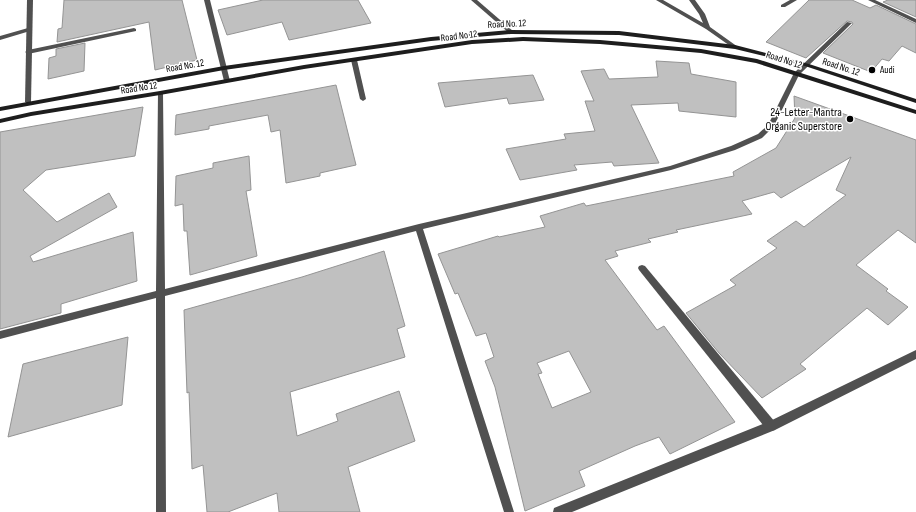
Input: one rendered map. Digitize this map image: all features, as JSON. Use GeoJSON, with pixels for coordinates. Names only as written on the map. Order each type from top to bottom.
{"type":"FeatureCollection","features":[{"type":"Feature","properties":{"kind":"main road","name":"Road No. 12"},"geometry":{"type":"LineString","coordinates":[[0,109],[28,102],[224,68],[431,39],[511,32],[619,33],[735,47],[807,65],[916,101]]}},
{"type":"Feature","properties":{"kind":"main road","name":"Road No 12"},"geometry":{"type":"LineString","coordinates":[[0,121],[31,114],[354,60],[472,42],[523,39],[600,42],[701,51],[757,61],[916,112]]}},
{"type":"Feature","properties":{"kind":"street"},"geometry":{"type":"LineString","coordinates":[[28,102],[28,30],[30,0]]}},
{"type":"Feature","properties":{"kind":"street"},"geometry":{"type":"LineString","coordinates":[[207,0],[227,81]]}},
{"type":"Feature","properties":{"kind":"street"},"geometry":{"type":"LineString","coordinates":[[474,0],[511,32]]}},
{"type":"Feature","properties":{"kind":"street"},"geometry":{"type":"LineString","coordinates":[[659,0],[708,28],[735,47]]}},
{"type":"Feature","properties":{"kind":"street"},"geometry":{"type":"LineString","coordinates":[[692,0],[702,14],[708,28]]}},
{"type":"Feature","properties":{"kind":"street"},"geometry":{"type":"LineString","coordinates":[[782,6],[794,0]]}},
{"type":"Feature","properties":{"kind":"street"},"geometry":{"type":"LineString","coordinates":[[871,0],[915,19]]}},
{"type":"Feature","properties":{"kind":"street"},"geometry":{"type":"LineString","coordinates":[[0,335],[419,227],[671,168],[733,148],[760,136],[771,126],[796,74],[807,65],[848,23]]}},
{"type":"Feature","properties":{"kind":"street"},"geometry":{"type":"LineString","coordinates":[[0,38],[28,30]]}},
{"type":"Feature","properties":{"kind":"street"},"geometry":{"type":"LineString","coordinates":[[28,52],[134,30]]}},
{"type":"Feature","properties":{"kind":"street"},"geometry":{"type":"LineString","coordinates":[[354,60],[363,99]]}},
{"type":"Feature","properties":{"kind":"street"},"geometry":{"type":"LineString","coordinates":[[160,93],[161,512]]}},
{"type":"Feature","properties":{"kind":"street"},"geometry":{"type":"LineString","coordinates":[[419,227],[509,512]]}},
{"type":"Feature","properties":{"kind":"street"},"geometry":{"type":"LineString","coordinates":[[642,268],[771,426]]}},
{"type":"Feature","properties":{"kind":"street"},"geometry":{"type":"LineString","coordinates":[[558,512],[771,426],[916,354]]}},
{"type":"Feature","properties":{"kind":"building"},"geometry":{"type":"Polygon","coordinates":[[[64,0],[182,0],[197,60],[155,70],[149,22],[57,42],[58,29],[62,28],[64,0]]]}},
{"type":"Feature","properties":{"kind":"building"},"geometry":{"type":"Polygon","coordinates":[[[263,0],[358,0],[371,23],[289,40],[282,22],[227,35],[218,10],[263,0]]]}},
{"type":"Feature","properties":{"kind":"building"},"geometry":{"type":"Polygon","coordinates":[[[809,0],[852,0],[870,8],[876,5],[916,24],[916,53],[902,46],[889,61],[882,59],[871,72],[823,53],[853,24],[852,22],[847,21],[806,58],[766,42],[809,0]]]}},
{"type":"Feature","properties":{"kind":"building"},"geometry":{"type":"Polygon","coordinates":[[[888,0],[916,0],[916,17],[883,2],[888,0]]]}},
{"type":"Feature","properties":{"kind":"building"},"geometry":{"type":"Polygon","coordinates":[[[85,43],[84,71],[48,79],[49,58],[56,56],[56,49],[85,43]]]}},
{"type":"Feature","properties":{"kind":"building"},"geometry":{"type":"Polygon","coordinates":[[[656,61],[689,63],[691,74],[736,82],[736,117],[679,111],[678,103],[631,105],[659,163],[614,166],[612,162],[574,165],[577,170],[520,180],[506,149],[566,139],[564,134],[595,131],[585,101],[594,101],[581,71],[604,69],[609,79],[658,77],[656,61]]]}},
{"type":"Feature","properties":{"kind":"building"},"geometry":{"type":"Polygon","coordinates":[[[533,75],[544,100],[509,104],[507,98],[445,107],[438,83],[533,75]]]}},
{"type":"Feature","properties":{"kind":"building"},"geometry":{"type":"Polygon","coordinates":[[[336,85],[356,165],[320,173],[320,176],[286,183],[280,130],[271,132],[268,115],[209,126],[209,129],[175,135],[176,115],[336,85]]]}},
{"type":"Feature","properties":{"kind":"building"},"geometry":{"type":"Polygon","coordinates":[[[794,96],[916,140],[916,243],[898,230],[856,265],[888,289],[886,291],[908,307],[888,325],[867,308],[800,364],[806,369],[762,398],[719,353],[686,313],[736,285],[730,280],[777,248],[767,241],[796,221],[804,227],[846,195],[836,190],[851,157],[781,198],[774,192],[742,201],[752,214],[676,230],[678,232],[648,239],[651,242],[615,251],[618,256],[605,260],[657,330],[664,326],[735,422],[670,454],[659,437],[635,446],[579,471],[585,486],[525,511],[495,387],[485,361],[494,357],[486,333],[476,336],[458,293],[455,294],[438,254],[498,236],[545,227],[540,216],[584,203],[586,206],[734,176],[733,172],[776,148],[795,118],[794,96]],[[569,351],[537,363],[542,373],[538,374],[552,408],[591,392],[569,351]]]}},
{"type":"Feature","properties":{"kind":"building"},"geometry":{"type":"Polygon","coordinates":[[[143,107],[135,156],[46,170],[23,190],[57,222],[109,193],[117,207],[30,256],[33,262],[133,232],[137,281],[61,304],[61,313],[0,329],[0,132],[143,107]]]}},
{"type":"Feature","properties":{"kind":"building"},"geometry":{"type":"Polygon","coordinates":[[[249,156],[251,190],[246,191],[257,256],[190,275],[187,231],[184,231],[183,204],[175,206],[176,176],[213,168],[213,163],[249,156]]]}},
{"type":"Feature","properties":{"kind":"building"},"geometry":{"type":"Polygon","coordinates":[[[384,251],[405,326],[397,329],[405,357],[290,392],[297,436],[338,421],[336,414],[399,391],[415,441],[348,467],[360,512],[279,512],[277,493],[228,512],[207,512],[203,465],[192,469],[184,310],[302,277],[384,251]]]}},
{"type":"Feature","properties":{"kind":"building"},"geometry":{"type":"Polygon","coordinates":[[[128,337],[122,405],[8,437],[23,364],[128,337]]]}},
{"type":"Feature","properties":{"kind":"place","name":"Audi"},"geometry":{"type":"Point","coordinates":[872,70]}},
{"type":"Feature","properties":{"kind":"place","name":"24-Letter-Mantra Organic Superstore"},"geometry":{"type":"Point","coordinates":[850,119]}}]}
